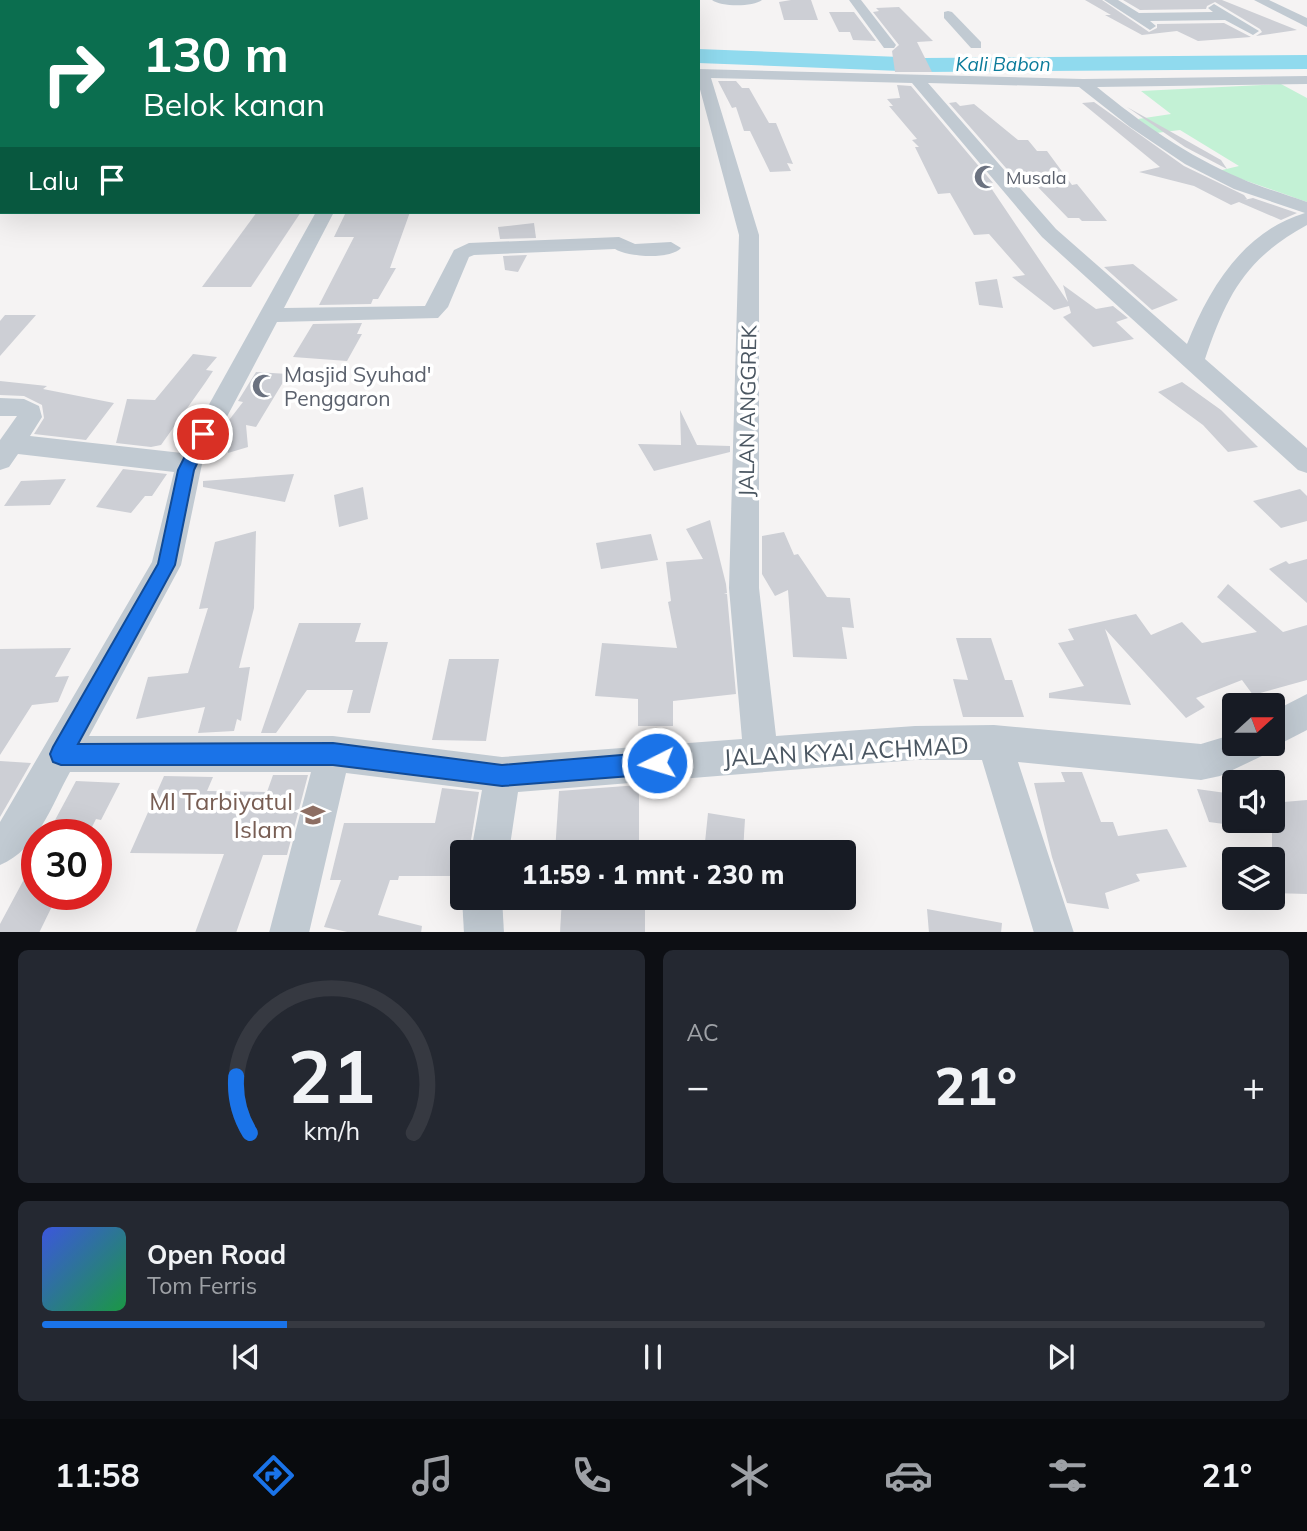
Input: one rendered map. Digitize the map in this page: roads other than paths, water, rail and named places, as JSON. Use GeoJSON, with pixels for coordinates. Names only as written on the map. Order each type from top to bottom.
{"type":"FeatureCollection","features":[{"type":"Feature","properties":{"kind":"street"},"geometry":{"type":"LineString","coordinates":[[718,0],[756,0]]}},
{"type":"Feature","properties":{"kind":"street"},"geometry":{"type":"LineString","coordinates":[[855,0],[890,45]]}},
{"type":"Feature","properties":{"kind":"street"},"geometry":{"type":"LineString","coordinates":[[1110,0],[1157,31]]}},
{"type":"Feature","properties":{"kind":"street"},"geometry":{"type":"LineString","coordinates":[[1196,0],[1254,30],[1228,32]]}},
{"type":"Feature","properties":{"kind":"street"},"geometry":{"type":"LineString","coordinates":[[1260,0],[1307,23]]}},
{"type":"Feature","properties":{"kind":"street"},"geometry":{"type":"LineString","coordinates":[[948,15],[976,45]]}},
{"type":"Feature","properties":{"kind":"street"},"geometry":{"type":"LineString","coordinates":[[1136,17],[1228,16]]}},
{"type":"Feature","properties":{"kind":"street"},"geometry":{"type":"LineString","coordinates":[[701,73],[1083,83],[1307,80]]}},
{"type":"Feature","properties":{"kind":"street","name":"JALAN ANGGREK"},"geometry":{"type":"LineString","coordinates":[[701,73],[750,235],[744,588],[761,755]]}},
{"type":"Feature","properties":{"kind":"street"},"geometry":{"type":"LineString","coordinates":[[918,80],[1035,219],[1105,286],[1193,359],[1307,463]]}},
{"type":"Feature","properties":{"kind":"street"},"geometry":{"type":"LineString","coordinates":[[1284,81],[1307,93]]}},
{"type":"Feature","properties":{"kind":"street"},"geometry":{"type":"LineString","coordinates":[[1083,83],[1129,121],[1202,166],[1233,183],[1307,208]]}},
{"type":"Feature","properties":{"kind":"street"},"geometry":{"type":"LineString","coordinates":[[0,846],[16,833],[166,565],[171,552],[178,503],[188,464],[324,214]]}},
{"type":"Feature","properties":{"kind":"street"},"geometry":{"type":"LineString","coordinates":[[1193,359],[1215,300],[1237,266],[1291,226],[1307,218]]}},
{"type":"Feature","properties":{"kind":"street"},"geometry":{"type":"LineString","coordinates":[[270,314],[430,313],[437,307],[461,254],[469,249],[606,243],[619,243],[628,249],[671,248]]}},
{"type":"Feature","properties":{"kind":"street"},"geometry":{"type":"LineString","coordinates":[[0,407],[24,408],[30,412],[26,424],[7,452]]}},
{"type":"Feature","properties":{"kind":"street"},"geometry":{"type":"LineString","coordinates":[[7,452],[188,464]]}},
{"type":"Feature","properties":{"kind":"street"},"geometry":{"type":"LineString","coordinates":[[994,742],[1054,932]]}},
{"type":"Feature","properties":{"kind":"street","name":"JALAN KYAI ACHMAD"},"geometry":{"type":"LineString","coordinates":[[61,754],[333,754],[502,775],[888,744],[994,742],[1201,762],[1224,756]]}},
{"type":"Feature","properties":{"kind":"street"},"geometry":{"type":"LineString","coordinates":[[289,932],[333,754]]}},
{"type":"Feature","properties":{"kind":"street"},"geometry":{"type":"LineString","coordinates":[[492,840],[502,775]]}},
{"type":"Feature","properties":{"kind":"street"},"geometry":{"type":"LineString","coordinates":[[483,910],[484,932]]}},
{"type":"Feature","properties":{"kind":"waterway","name":"Kali Babon"},"geometry":{"type":"LineString","coordinates":[[700,56],[925,65],[1307,62]]}},
{"type":"Feature","properties":{"kind":"place","name":"Musala"},"geometry":{"type":"Point","coordinates":[986,177]}},
{"type":"Feature","properties":{"kind":"place","name":"Masjid Syuhad' Penggaron"},"geometry":{"type":"Point","coordinates":[264,386]}},
{"type":"Feature","properties":{"kind":"place","name":"MI Tarbiyatul Islam"},"geometry":{"type":"Point","coordinates":[313,815]}}]}
